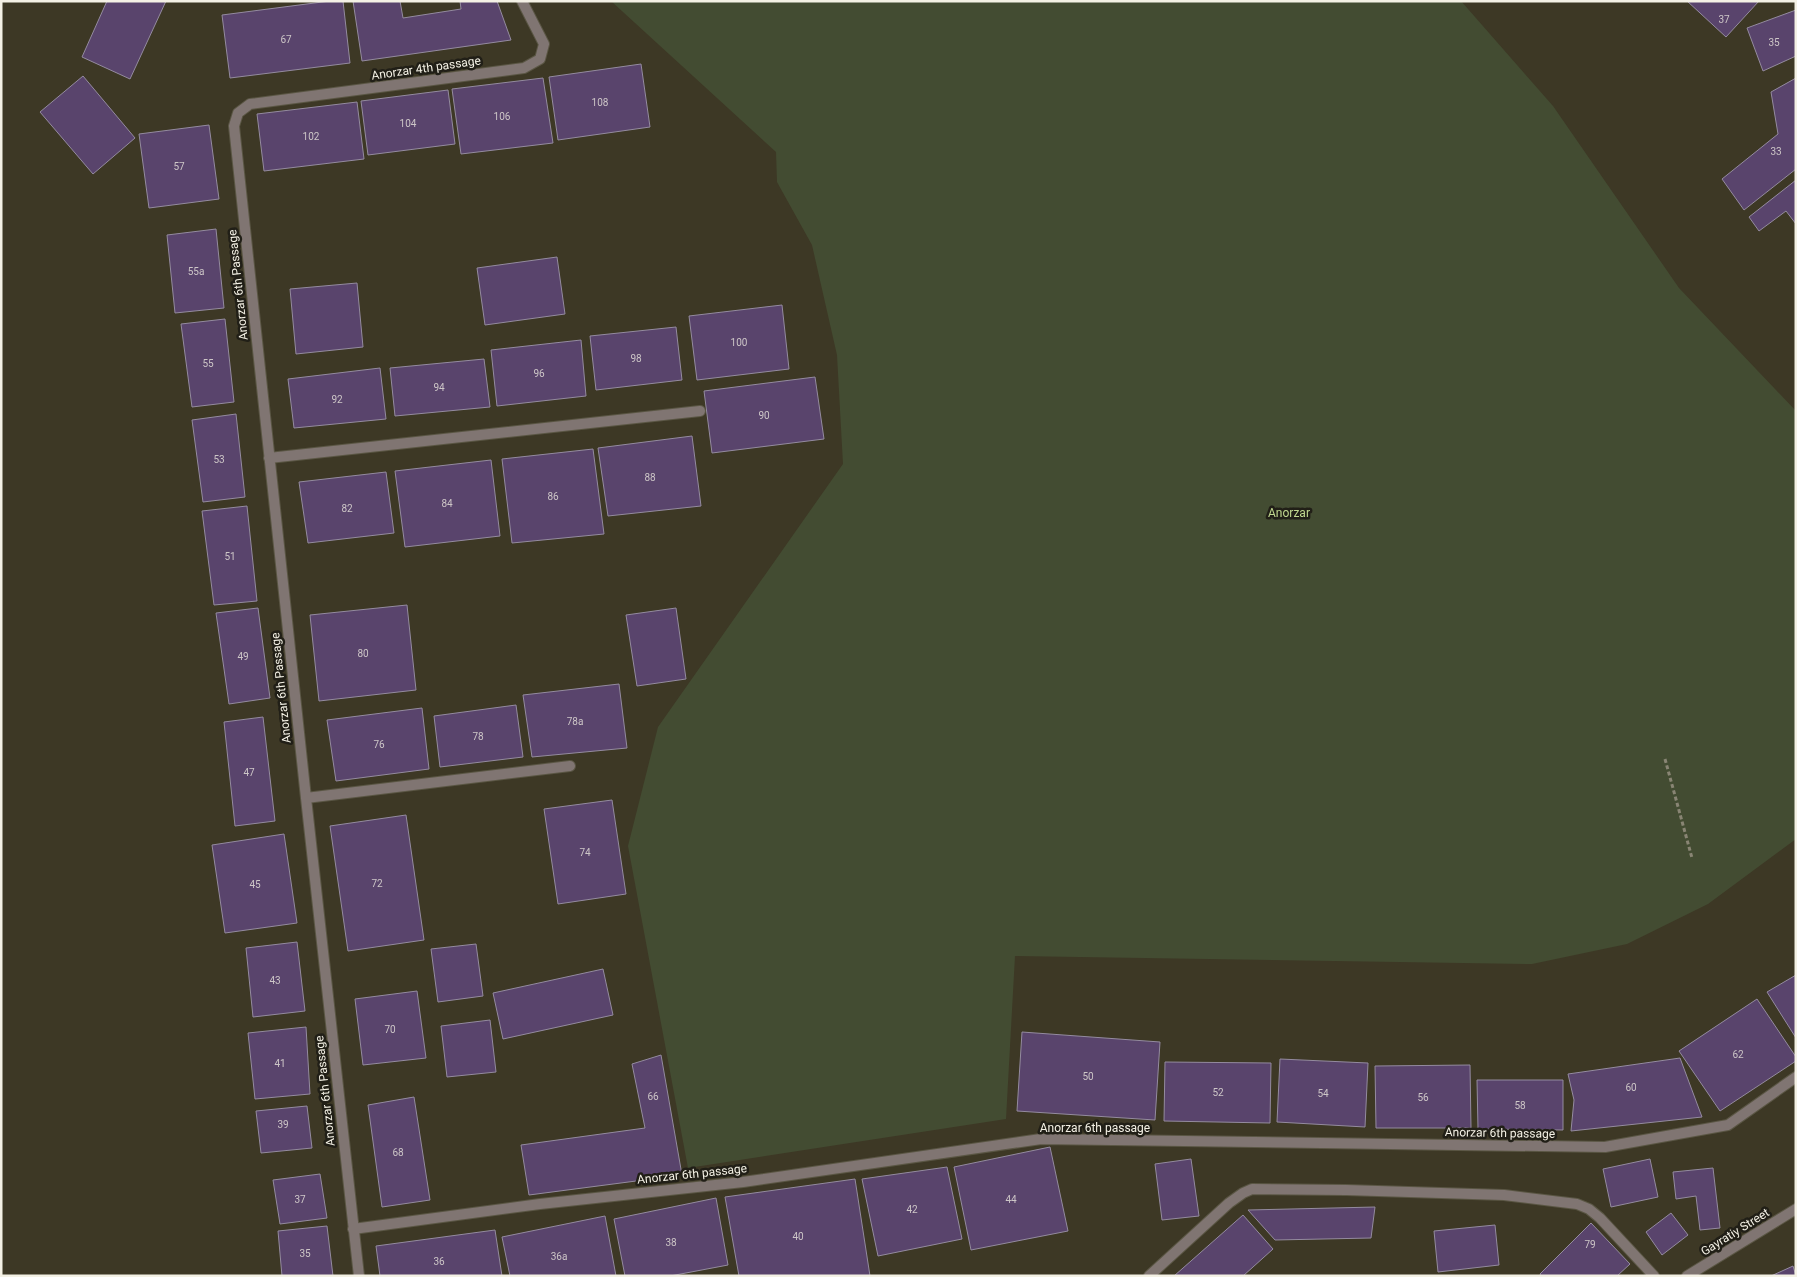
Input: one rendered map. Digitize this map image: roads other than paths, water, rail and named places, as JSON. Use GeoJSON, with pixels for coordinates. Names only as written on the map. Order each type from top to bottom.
{"type":"FeatureCollection","features":[{"type":"Feature","properties":{"kind":"street","name":"Anorzar 4th passage"},"geometry":{"type":"LineString","coordinates":[[250,104],[524,68],[540,60],[544,44],[522,1]]}},
{"type":"Feature","properties":{"kind":"street","name":"Anorzar 6th Passage"},"geometry":{"type":"LineString","coordinates":[[250,104],[238,113],[234,126],[359,1276]]}},
{"type":"Feature","properties":{"kind":"street"},"geometry":{"type":"LineString","coordinates":[[269,458],[700,411]]}},
{"type":"Feature","properties":{"kind":"street"},"geometry":{"type":"LineString","coordinates":[[306,798],[570,766]]}},
{"type":"Feature","properties":{"kind":"street","name":"Anorzar 6th passage"},"geometry":{"type":"LineString","coordinates":[[353,1228],[540,1204],[743,1182],[1041,1139],[1605,1147],[1728,1125],[1796,1077]]}},
{"type":"Feature","properties":{"kind":"street"},"geometry":{"type":"LineString","coordinates":[[1149,1276],[1243,1192],[1252,1190],[1346,1190],[1504,1195],[1577,1204],[1589,1208],[1600,1218],[1654,1276]]}},
{"type":"Feature","properties":{"kind":"street","name":"Gayratiy Street"},"geometry":{"type":"LineString","coordinates":[[1686,1276],[1796,1209]]}},
{"type":"Feature","properties":{"kind":"park label","name":"Anorzar"},"geometry":{"type":"Point","coordinates":[1289,513]}}]}
